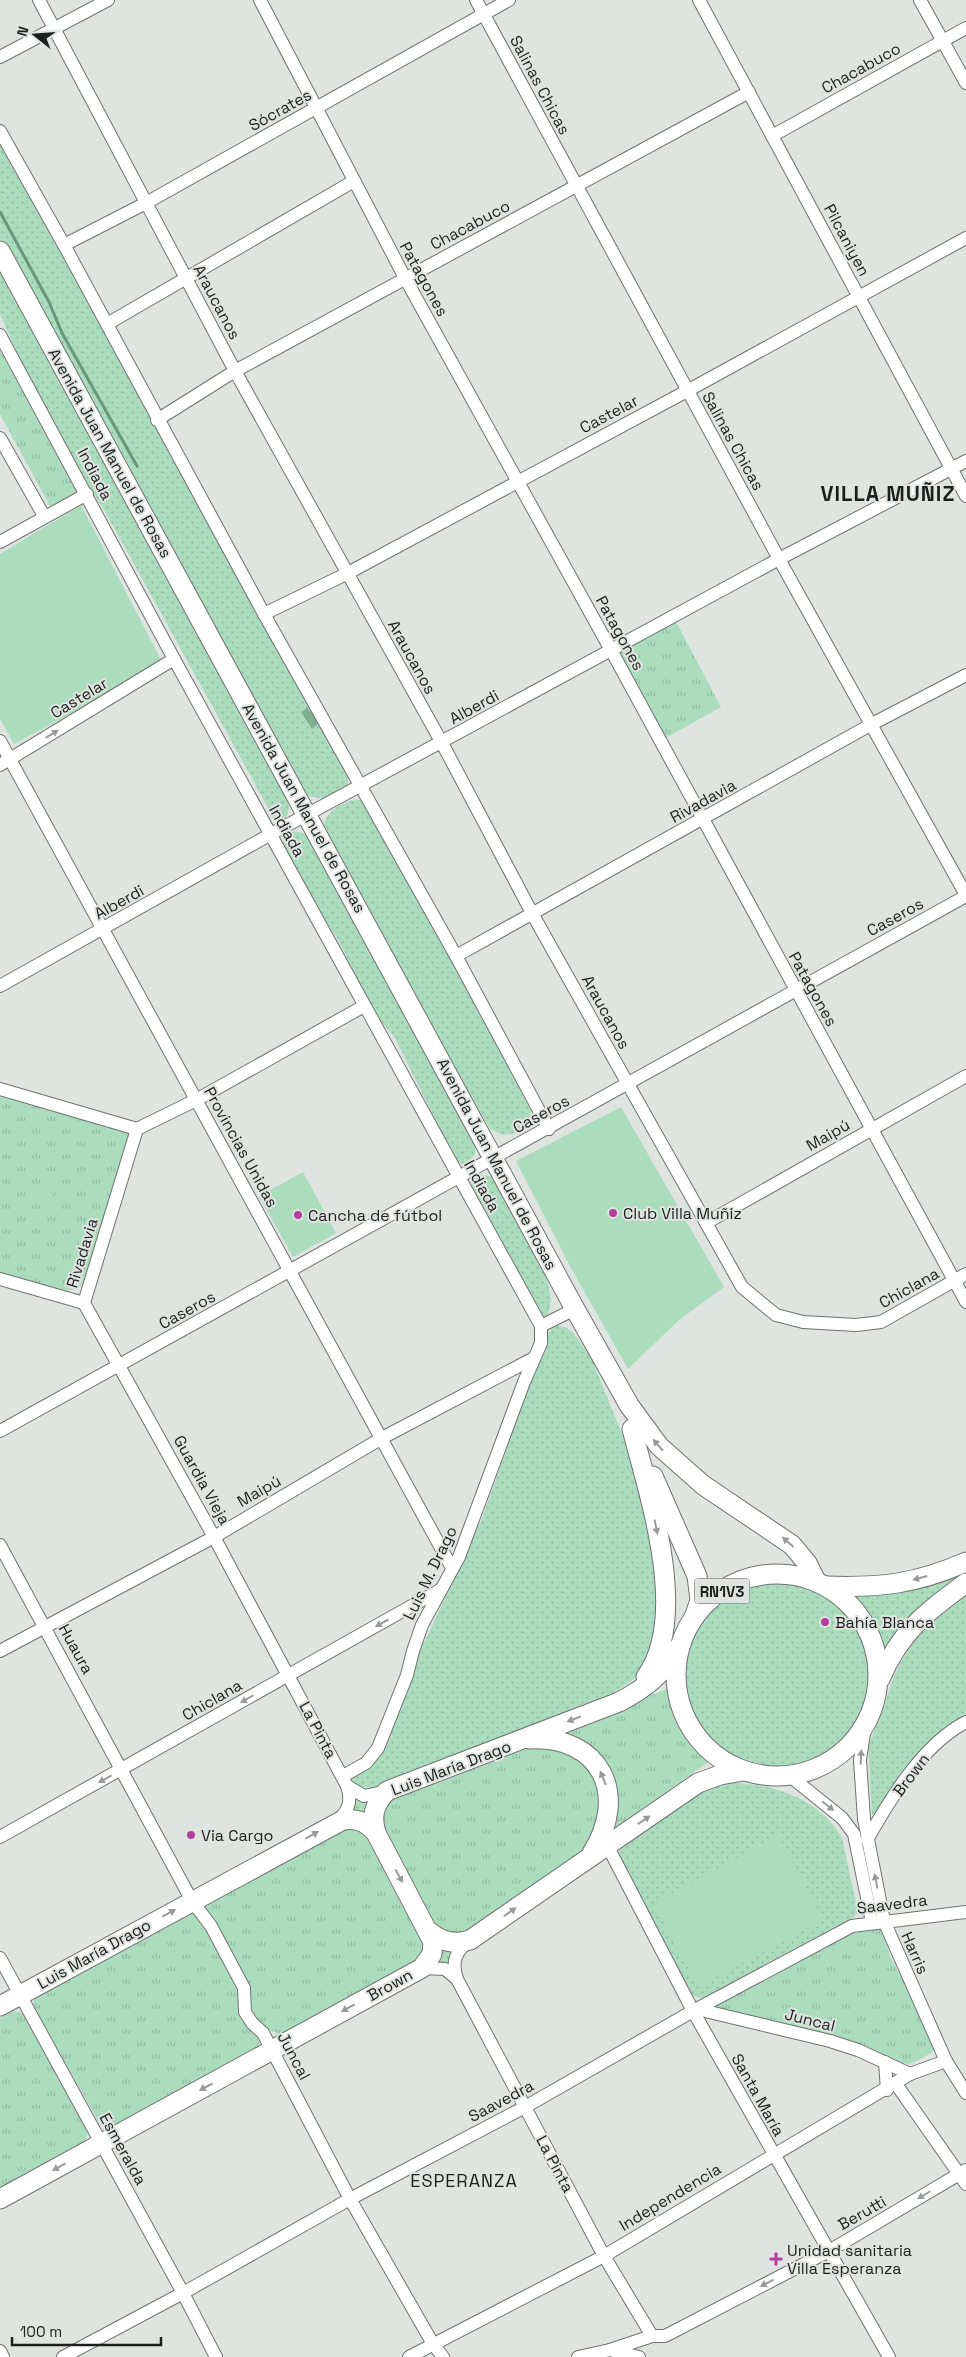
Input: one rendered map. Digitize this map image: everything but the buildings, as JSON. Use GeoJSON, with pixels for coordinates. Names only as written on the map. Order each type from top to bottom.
{"type":"FeatureCollection","features":[{"type":"Feature","properties":{"kind":"main road","name":"Avenida Juan Manuel de Rosas"},"geometry":{"type":"LineString","coordinates":[[0,251],[574,1309],[638,1419],[672,1460],[703,1485],[787,1541],[807,1563],[821,1583]]}},
{"type":"Feature","properties":{"kind":"main road","name":"Avenida Juan Manuel de Rosas"},"geometry":{"type":"LineString","coordinates":[[606,1366],[697,1576],[700,1600],[693,1619]]}},
{"type":"Feature","properties":{"kind":"main road"},"geometry":{"type":"LineString","coordinates":[[619,1702],[644,1679],[654,1664],[661,1648],[665,1621],[663,1573],[659,1542],[632,1428]]}},
{"type":"Feature","properties":{"kind":"main road","name":"RN1V3"},"geometry":{"type":"LineString","coordinates":[[966,1562],[919,1579],[884,1586],[821,1583],[794,1575],[771,1574],[748,1578],[721,1592],[708,1601],[693,1619],[683,1639],[677,1662],[677,1685],[682,1708],[688,1722],[706,1747],[724,1761],[744,1771],[767,1776],[790,1776],[813,1770],[833,1760],[851,1745],[865,1726],[888,1661],[908,1630],[932,1608],[966,1583]]}},
{"type":"Feature","properties":{"kind":"main road","name":"RN1V3"},"geometry":{"type":"LineString","coordinates":[[821,1583],[845,1599],[864,1623],[878,1659],[879,1682]]}},
{"type":"Feature","properties":{"kind":"main road","name":"Luis María Drago"},"geometry":{"type":"LineString","coordinates":[[376,1833],[374,1811],[381,1797],[387,1791],[619,1702],[643,1688],[660,1674],[668,1665],[683,1639]]}},
{"type":"Feature","properties":{"kind":"main road"},"geometry":{"type":"LineString","coordinates":[[522,1740],[545,1739],[568,1744],[586,1754],[600,1770],[608,1789],[610,1808],[604,1833],[590,1856]]}},
{"type":"Feature","properties":{"kind":"main road"},"geometry":{"type":"LineString","coordinates":[[376,1833],[430,1932],[447,1942],[459,1943],[470,1940],[698,1783],[720,1774],[744,1771]]}},
{"type":"Feature","properties":{"kind":"main road","name":"Luis María Drago"},"geometry":{"type":"LineString","coordinates":[[0,2006],[336,1822],[358,1820],[364,1822],[376,1833]]}},
{"type":"Feature","properties":{"kind":"main road","name":"Brown"},"geometry":{"type":"LineString","coordinates":[[0,2199],[422,1968],[432,1954],[433,1942],[430,1932]]}},
{"type":"Feature","properties":{"kind":"street","name":"Araucanos"},"geometry":{"type":"LineString","coordinates":[[39,0],[235,372],[442,743],[533,914],[628,1085],[742,1287],[760,1304],[776,1315]]}},
{"type":"Feature","properties":{"kind":"street"},"geometry":{"type":"LineString","coordinates":[[0,57],[108,0]]}},
{"type":"Feature","properties":{"kind":"street","name":"Patagones"},"geometry":{"type":"LineString","coordinates":[[260,0],[315,109],[405,278],[611,650],[795,990],[873,1128],[966,1302]]}},
{"type":"Feature","properties":{"kind":"street","name":"Salinas Chicas"},"geometry":{"type":"LineString","coordinates":[[476,0],[687,391],[966,896]]}},
{"type":"Feature","properties":{"kind":"street","name":"Sócrates"},"geometry":{"type":"LineString","coordinates":[[64,245],[146,203],[509,0]]}},
{"type":"Feature","properties":{"kind":"street","name":"Pilcaniyen"},"geometry":{"type":"LineString","coordinates":[[699,0],[966,496]]}},
{"type":"Feature","properties":{"kind":"street"},"geometry":{"type":"LineString","coordinates":[[920,0],[966,83]]}},
{"type":"Feature","properties":{"kind":"street","name":"Chacabuco"},"geometry":{"type":"LineString","coordinates":[[772,136],[966,28]]}},
{"type":"Feature","properties":{"kind":"street","name":"Chacabuco"},"geometry":{"type":"LineString","coordinates":[[158,420],[235,372],[749,92]]}},
{"type":"Feature","properties":{"kind":"street"},"geometry":{"type":"LineString","coordinates":[[0,131],[264,614],[456,956],[549,1129]]}},
{"type":"Feature","properties":{"kind":"street"},"geometry":{"type":"LineString","coordinates":[[107,324],[354,181]]}},
{"type":"Feature","properties":{"kind":"street","name":"Castelar"},"geometry":{"type":"LineString","coordinates":[[264,614],[348,573],[687,391],[966,238]]}},
{"type":"Feature","properties":{"kind":"street","name":"Indiada"},"geometry":{"type":"LineString","coordinates":[[0,335],[87,494],[174,660],[541,1326],[541,1342]]}},
{"type":"Feature","properties":{"kind":"street"},"geometry":{"type":"LineString","coordinates":[[0,438],[44,516]]}},
{"type":"Feature","properties":{"kind":"street"},"geometry":{"type":"LineString","coordinates":[[0,467],[12,460]]}},
{"type":"Feature","properties":{"kind":"street","name":"Alberdi"},"geometry":{"type":"LineString","coordinates":[[0,986],[103,930],[271,834],[779,559],[966,461]]}},
{"type":"Feature","properties":{"kind":"street"},"geometry":{"type":"LineString","coordinates":[[0,542],[44,516],[87,494]]}},
{"type":"Feature","properties":{"kind":"street","name":"Castelar"},"geometry":{"type":"LineString","coordinates":[[5,762],[174,660]]}},
{"type":"Feature","properties":{"kind":"street","name":"Rivadavia"},"geometry":{"type":"LineString","coordinates":[[456,956],[872,724],[966,674]]}},
{"type":"Feature","properties":{"kind":"street","name":"Provincias Unidas"},"geometry":{"type":"LineString","coordinates":[[0,741],[5,762],[103,930],[452,1568]]}},
{"type":"Feature","properties":{"kind":"street","name":"Caseros"},"geometry":{"type":"LineString","coordinates":[[0,1431],[549,1129],[966,896]]}},
{"type":"Feature","properties":{"kind":"street"},"geometry":{"type":"LineString","coordinates":[[0,1090],[137,1129],[196,1100],[364,1006]]}},
{"type":"Feature","properties":{"kind":"street","name":"Maipú"},"geometry":{"type":"LineString","coordinates":[[706,1223],[966,1076]]}},
{"type":"Feature","properties":{"kind":"street","name":"Rivadavia"},"geometry":{"type":"LineString","coordinates":[[0,1279],[84,1303],[137,1129]]}},
{"type":"Feature","properties":{"kind":"street","name":"Chiclana"},"geometry":{"type":"LineString","coordinates":[[776,1315],[803,1322],[834,1325],[881,1322],[966,1274]]}},
{"type":"Feature","properties":{"kind":"street","name":"Guardia Vieja"},"geometry":{"type":"LineString","coordinates":[[84,1303],[120,1365],[289,1674]]}},
{"type":"Feature","properties":{"kind":"street"},"geometry":{"type":"LineString","coordinates":[[541,1326],[574,1309]]}},
{"type":"Feature","properties":{"kind":"street","name":"Luis M. Drago"},"geometry":{"type":"LineString","coordinates":[[345,1781],[366,1763],[378,1748],[407,1675],[422,1625],[459,1557],[541,1342]]}},
{"type":"Feature","properties":{"kind":"street","name":"Maipú"},"geometry":{"type":"LineString","coordinates":[[0,1651],[214,1536],[382,1438],[534,1358]]}},
{"type":"Feature","properties":{"kind":"street","name":"Huaura"},"geometry":{"type":"LineString","coordinates":[[0,1545],[123,1769]]}},
{"type":"Feature","properties":{"kind":"street","name":"Chiclana"},"geometry":{"type":"LineString","coordinates":[[0,1837],[440,1590]]}},
{"type":"Feature","properties":{"kind":"street","name":"La Pinta"},"geometry":{"type":"LineString","coordinates":[[289,1674],[345,1781]]}},
{"type":"Feature","properties":{"kind":"street","name":"Brown"},"geometry":{"type":"LineString","coordinates":[[868,1840],[897,1793],[928,1751],[953,1729],[966,1722]]}},
{"type":"Feature","properties":{"kind":"street","name":"Harris"},"geometry":{"type":"LineString","coordinates":[[865,1726],[860,1760],[878,1921]]}},
{"type":"Feature","properties":{"kind":"street","name":"Juncal"},"geometry":{"type":"LineString","coordinates":[[123,1769],[192,1901],[211,1926],[244,1988],[246,2012],[252,2023],[263,2033],[350,2199],[433,2344],[443,2357]]}},
{"type":"Feature","properties":{"kind":"street","name":"Harris"},"geometry":{"type":"LineString","coordinates":[[790,1776],[842,1818],[854,1834],[878,1921],[946,2061],[966,2093]]}},
{"type":"Feature","properties":{"kind":"street"},"geometry":{"type":"LineString","coordinates":[[345,1781],[364,1796],[387,1791]]}},
{"type":"Feature","properties":{"kind":"street"},"geometry":{"type":"LineString","coordinates":[[336,1822],[349,1806],[350,1800],[345,1781]]}},
{"type":"Feature","properties":{"kind":"street","name":"Santa María"},"geometry":{"type":"LineString","coordinates":[[607,1844],[773,2154],[889,2357]]}},
{"type":"Feature","properties":{"kind":"street","name":"Saavedra"},"geometry":{"type":"LineString","coordinates":[[63,2357],[183,2293],[350,2199],[525,2108],[695,2010],[852,1926],[878,1921],[966,1912]]}},
{"type":"Feature","properties":{"kind":"street","name":"La Pinta"},"geometry":{"type":"LineString","coordinates":[[470,1940],[460,1949],[455,1959],[457,1979],[604,2256],[652,2336]]}},
{"type":"Feature","properties":{"kind":"street","name":"Esmeralda"},"geometry":{"type":"LineString","coordinates":[[0,1958],[216,2357]]}},
{"type":"Feature","properties":{"kind":"street"},"geometry":{"type":"LineString","coordinates":[[422,1968],[445,1970],[457,1979]]}},
{"type":"Feature","properties":{"kind":"street","name":"Juncal"},"geometry":{"type":"LineString","coordinates":[[695,2010],[830,2040],[910,2074]]}},
{"type":"Feature","properties":{"kind":"street","name":"Independencia"},"geometry":{"type":"LineString","coordinates":[[409,2357],[604,2256],[910,2074],[946,2061]]}},
{"type":"Feature","properties":{"kind":"street"},"geometry":{"type":"LineString","coordinates":[[885,2062],[891,2087],[964,2176]]}},
{"type":"Feature","properties":{"kind":"street","name":"Berutti"},"geometry":{"type":"LineString","coordinates":[[652,2336],[665,2336],[828,2251],[964,2176]]}},
{"type":"Feature","properties":{"kind":"street"},"geometry":{"type":"LineString","coordinates":[[578,2357],[610,2350],[652,2336]]}},
{"type":"Feature","properties":{"kind":"street"},"geometry":{"type":"LineString","coordinates":[[610,2350],[639,2357]]}},
{"type":"Feature","properties":{"kind":"street"},"geometry":{"type":"LineString","coordinates":[[0,2351],[3,2357]]}},
{"type":"Feature","properties":{"kind":"green space"},"geometry":{"type":"Polygon","coordinates":[[[0,144],[348,773],[348,785],[325,799],[308,796],[303,790],[0,239],[0,144]]]}},
{"type":"Feature","properties":{"kind":"green space"},"geometry":{"type":"Polygon","coordinates":[[[0,268],[288,800],[289,808],[287,815],[284,820],[277,824],[24,368],[0,314],[0,268]]]}},
{"type":"Feature","properties":{"kind":"green space"},"geometry":{"type":"Polygon","coordinates":[[[0,350],[78,493],[51,508],[0,414],[0,350]]]}},
{"type":"Feature","properties":{"kind":"green space"},"geometry":{"type":"Polygon","coordinates":[[[81,505],[163,664],[14,744],[0,719],[0,554],[81,505]]]}},
{"type":"Feature","properties":{"kind":"green space"},"geometry":{"type":"Polygon","coordinates":[[[674,618],[721,707],[664,739],[616,652],[674,618]]]}},
{"type":"Feature","properties":{"kind":"green space"},"geometry":{"type":"Polygon","coordinates":[[[307,708],[320,722],[312,729],[301,712],[307,708]]]}},
{"type":"Feature","properties":{"kind":"green space"},"geometry":{"type":"Polygon","coordinates":[[[357,799],[367,802],[531,1111],[526,1125],[514,1133],[503,1135],[490,1129],[357,897],[323,826],[328,816],[336,808],[346,802],[357,799]]]}},
{"type":"Feature","properties":{"kind":"green space"},"geometry":{"type":"Polygon","coordinates":[[[294,831],[307,834],[476,1145],[475,1154],[469,1162],[462,1164],[455,1160],[395,1038],[375,1014],[336,936],[318,910],[283,848],[284,837],[294,831]]]}},
{"type":"Feature","properties":{"kind":"green space"},"geometry":{"type":"Polygon","coordinates":[[[0,1095],[125,1131],[129,1136],[129,1143],[83,1283],[78,1289],[62,1291],[0,1273],[0,1095]]]}},
{"type":"Feature","properties":{"kind":"green space","name":"Club Villa Muñiz"},"geometry":{"type":"Polygon","coordinates":[[[621,1107],[724,1287],[679,1320],[628,1369],[570,1266],[516,1161],[621,1107]]]}},
{"type":"Feature","properties":{"kind":"green space","name":"Cancha de fútbol"},"geometry":{"type":"Polygon","coordinates":[[[303,1172],[336,1233],[293,1257],[259,1196],[303,1172]]]}},
{"type":"Feature","properties":{"kind":"green space"},"geometry":{"type":"Polygon","coordinates":[[[476,1173],[492,1177],[498,1185],[503,1199],[546,1274],[551,1299],[549,1312],[545,1318],[543,1318],[472,1190],[471,1180],[476,1173]]]}},
{"type":"Feature","properties":{"kind":"green space"},"geometry":{"type":"Polygon","coordinates":[[[50,1191],[58,1205],[47,1211],[40,1196],[50,1191]]]}},
{"type":"Feature","properties":{"kind":"green space"},"geometry":{"type":"Polygon","coordinates":[[[555,1325],[567,1328],[573,1333],[591,1357],[640,1479],[651,1516],[660,1625],[640,1675],[613,1693],[396,1780],[373,1787],[357,1787],[352,1783],[352,1776],[366,1768],[418,1644],[425,1641],[481,1521],[548,1333],[555,1325]]]}},
{"type":"Feature","properties":{"kind":"green space"},"geometry":{"type":"Polygon","coordinates":[[[966,1568],[966,1578],[883,1658],[875,1627],[847,1593],[879,1595],[894,1593],[923,1586],[966,1568]]]}},
{"type":"Feature","properties":{"kind":"green space"},"geometry":{"type":"Polygon","coordinates":[[[778,1580],[814,1587],[838,1601],[851,1614],[865,1638],[872,1674],[865,1710],[851,1734],[838,1747],[814,1761],[778,1768],[742,1761],[718,1747],[705,1734],[691,1710],[684,1674],[691,1638],[705,1614],[718,1601],[742,1587],[778,1580]]]}},
{"type":"Feature","properties":{"kind":"green space"},"geometry":{"type":"Polygon","coordinates":[[[966,1593],[966,1714],[952,1723],[927,1745],[895,1784],[877,1813],[872,1815],[868,1746],[883,1710],[894,1676],[918,1631],[966,1593]]]}},
{"type":"Feature","properties":{"kind":"green space"},"geometry":{"type":"Polygon","coordinates":[[[669,1688],[673,1691],[681,1720],[690,1738],[711,1760],[614,1829],[611,1829],[614,1799],[561,1732],[669,1688]]]}},
{"type":"Feature","properties":{"kind":"green space"},"geometry":{"type":"Polygon","coordinates":[[[538,1744],[585,1759],[605,1802],[589,1845],[466,1934],[460,1936],[438,1931],[380,1822],[383,1808],[392,1798],[530,1745],[538,1744]]]}},
{"type":"Feature","properties":{"kind":"green space"},"geometry":{"type":"Polygon","coordinates":[[[734,1783],[765,1787],[796,1797],[809,1804],[833,1825],[842,1838],[858,1911],[854,1917],[703,1998],[692,1996],[618,1855],[622,1845],[675,1806],[704,1791],[734,1783]]]}},
{"type":"Feature","properties":{"kind":"green space"},"geometry":{"type":"Polygon","coordinates":[[[356,1799],[375,1801],[369,1822],[351,1813],[356,1799]]]}},
{"type":"Feature","properties":{"kind":"green space"},"geometry":{"type":"Polygon","coordinates":[[[346,1826],[364,1828],[427,1944],[419,1960],[283,2036],[257,2024],[198,1906],[346,1826]]]}},
{"type":"Feature","properties":{"kind":"green space"},"geometry":{"type":"Polygon","coordinates":[[[778,1835],[823,1919],[699,1987],[653,1904],[778,1835]]]}},
{"type":"Feature","properties":{"kind":"green space"},"geometry":{"type":"Polygon","coordinates":[[[192,1911],[202,1919],[231,1970],[260,2040],[257,2050],[111,2129],[100,2124],[35,2009],[33,2004],[35,1997],[192,1911]]]}},
{"type":"Feature","properties":{"kind":"green space"},"geometry":{"type":"Polygon","coordinates":[[[882,1928],[890,1956],[935,2042],[933,2052],[915,2062],[908,2064],[896,2061],[828,2034],[716,2008],[716,2006],[850,1934],[882,1928]]]}},
{"type":"Feature","properties":{"kind":"green space"},"geometry":{"type":"Polygon","coordinates":[[[457,1946],[450,1968],[437,1965],[435,1961],[439,1947],[457,1946]]]}},
{"type":"Feature","properties":{"kind":"green space"},"geometry":{"type":"Polygon","coordinates":[[[13,2011],[23,2013],[85,2126],[87,2133],[86,2143],[0,2191],[0,2018],[13,2011]]]}},
{"type":"Feature","properties":{"kind":"waterway"},"geometry":{"type":"LineString","coordinates":[[0,212],[49,302],[62,333],[137,466]]}},
{"type":"Feature","properties":{"kind":"place","name":"Club Villa Muñiz"},"geometry":{"type":"Point","coordinates":[613,1213]}},
{"type":"Feature","properties":{"kind":"place","name":"Cancha de fútbol"},"geometry":{"type":"Point","coordinates":[298,1215]}},
{"type":"Feature","properties":{"kind":"place","name":"Bahía Blanca"},"geometry":{"type":"Point","coordinates":[825,1622]}},
{"type":"Feature","properties":{"kind":"place","name":"Via Cargo"},"geometry":{"type":"Point","coordinates":[191,1835]}},
{"type":"Feature","properties":{"kind":"place","name":"Unidad sanitaria Villa Esperanza"},"geometry":{"type":"Point","coordinates":[776,2259]}},
{"type":"Feature","properties":{"kind":"district","name":"VILLA MUÑIZ"},"geometry":{"type":"Point","coordinates":[888,493]}},
{"type":"Feature","properties":{"kind":"district","name":"ESPERANZA"},"geometry":{"type":"Point","coordinates":[464,2180]}}]}
